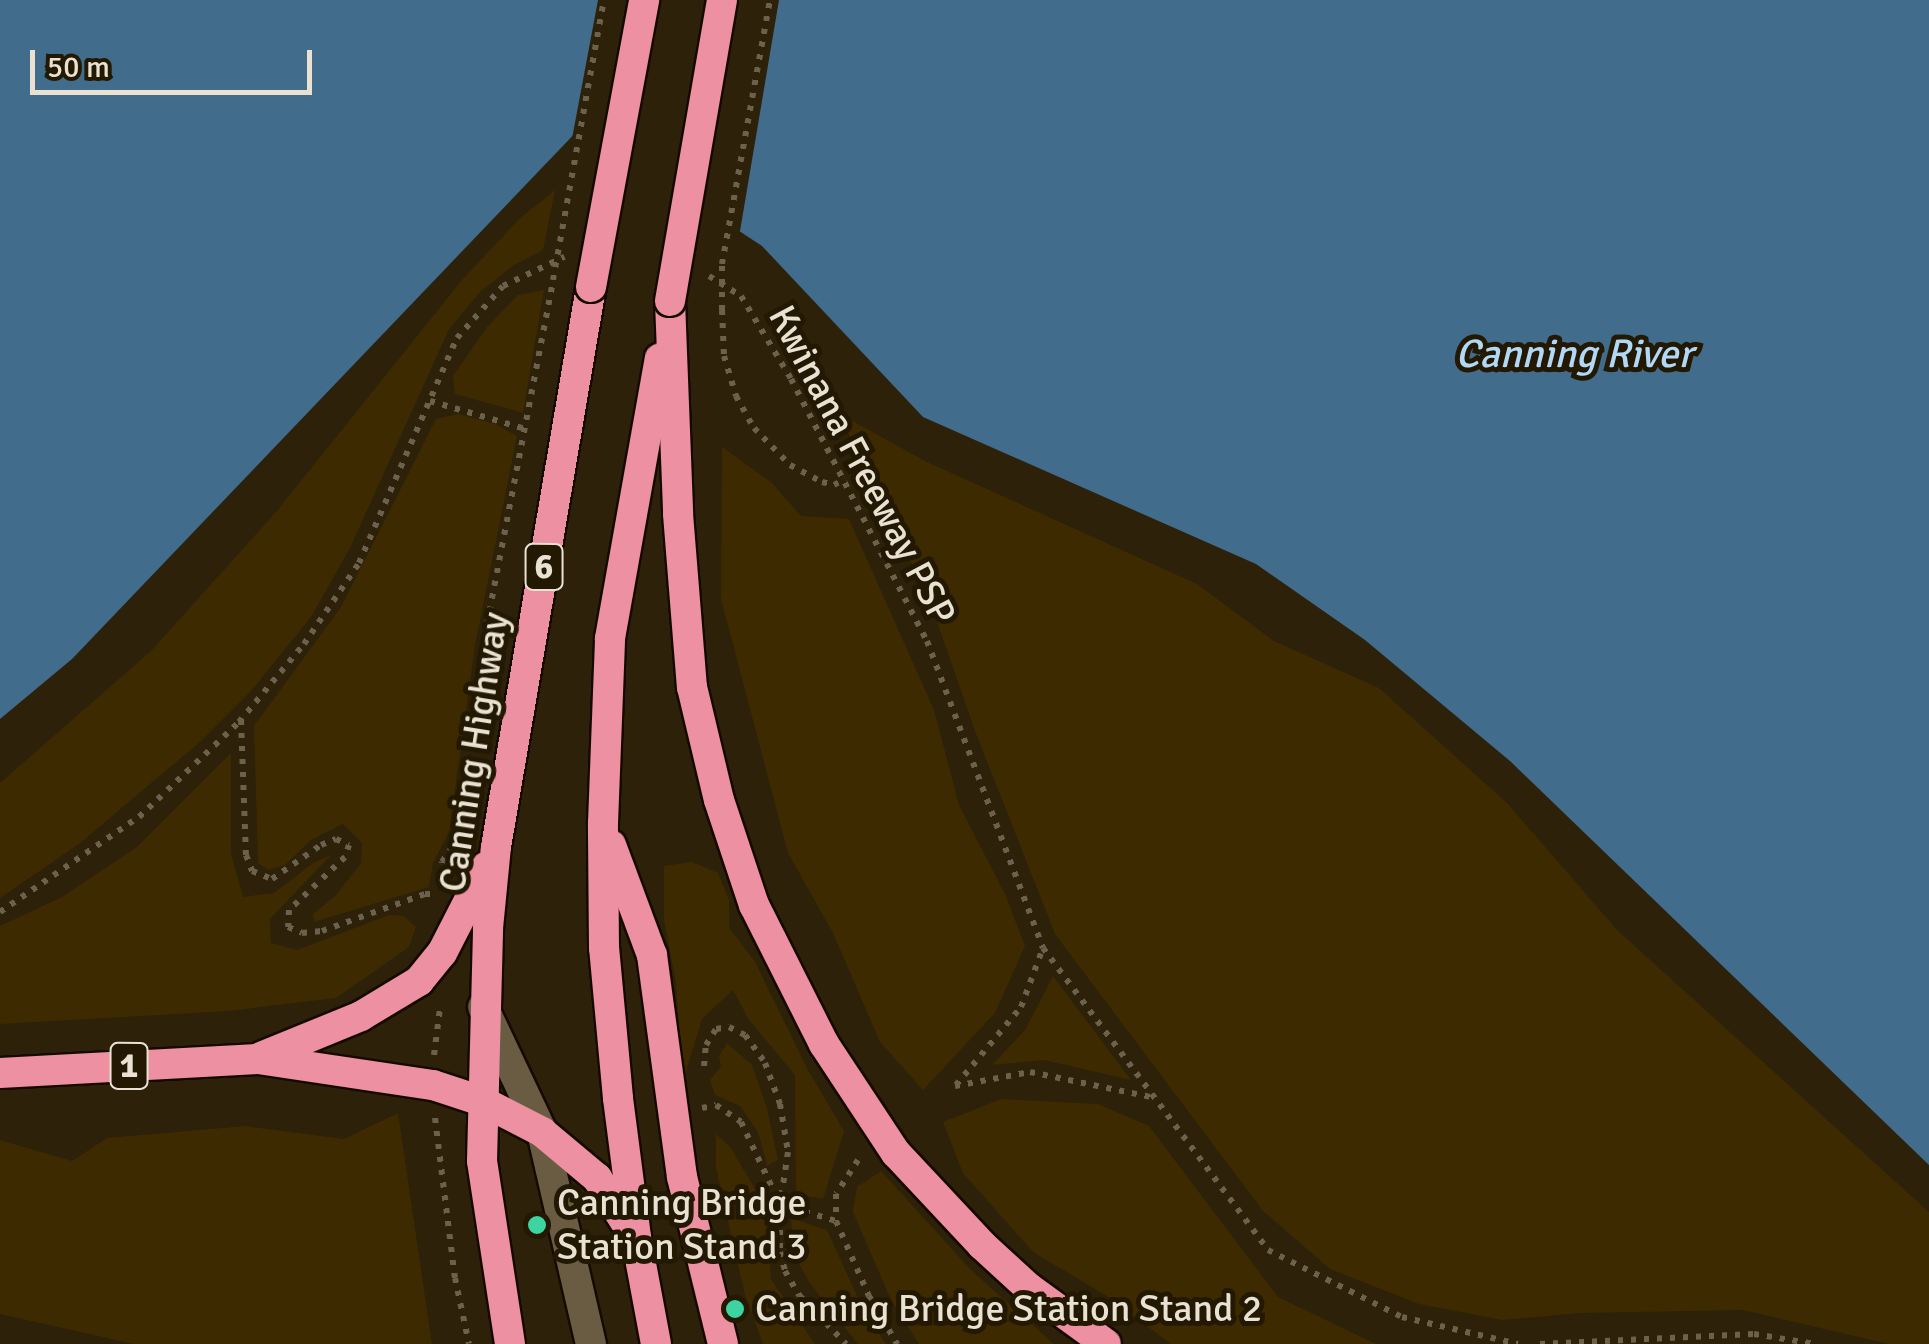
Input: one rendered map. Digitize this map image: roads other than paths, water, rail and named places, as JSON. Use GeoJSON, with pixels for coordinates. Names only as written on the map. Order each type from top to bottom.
{"type":"FeatureCollection","features":[{"type":"Feature","properties":{"kind":"highway","name":"Canning Highway"},"geometry":{"type":"LineString","coordinates":[[510,1344],[482,1162],[483,1007],[496,847],[644,0]]}},
{"type":"Feature","properties":{"kind":"highway","name":"6"},"geometry":{"type":"LineString","coordinates":[[636,1237],[604,948],[603,823],[610,638],[722,0]]}},
{"type":"Feature","properties":{"kind":"highway"},"geometry":{"type":"LineString","coordinates":[[670,301],[678,514],[692,687],[718,800],[754,905],[824,1044],[896,1152],[982,1245],[1029,1288],[1106,1344]]}},
{"type":"Feature","properties":{"kind":"highway"},"geometry":{"type":"LineString","coordinates":[[603,823],[652,954],[682,1177],[723,1344]]}},
{"type":"Feature","properties":{"kind":"highway","name":"1"},"geometry":{"type":"LineString","coordinates":[[258,1058],[360,1016],[419,981],[442,953],[496,847]]}},
{"type":"Feature","properties":{"kind":"highway","name":"1"},"geometry":{"type":"LineString","coordinates":[[0,1073],[258,1058],[420,1082],[482,1101],[542,1132],[596,1178],[636,1237],[656,1344]]}},
{"type":"Feature","properties":{"kind":"lane"},"geometry":{"type":"LineString","coordinates":[[483,1007],[542,1132],[591,1344]]}},
{"type":"Feature","properties":{"kind":"water","name":"Canning River"},"geometry":{"type":"Polygon","coordinates":[[[0,0],[1929,0],[1929,1165],[1510,761],[1365,640],[1256,564],[923,417],[762,246],[581,127],[72,659],[0,719],[0,0]]]}},
{"type":"Feature","properties":{"kind":"place","name":"Canning Bridge Station Stand 3"},"geometry":{"type":"Point","coordinates":[537,1225]}},
{"type":"Feature","properties":{"kind":"place","name":"Canning Bridge Station Stand 2"},"geometry":{"type":"Point","coordinates":[735,1309]}}]}
